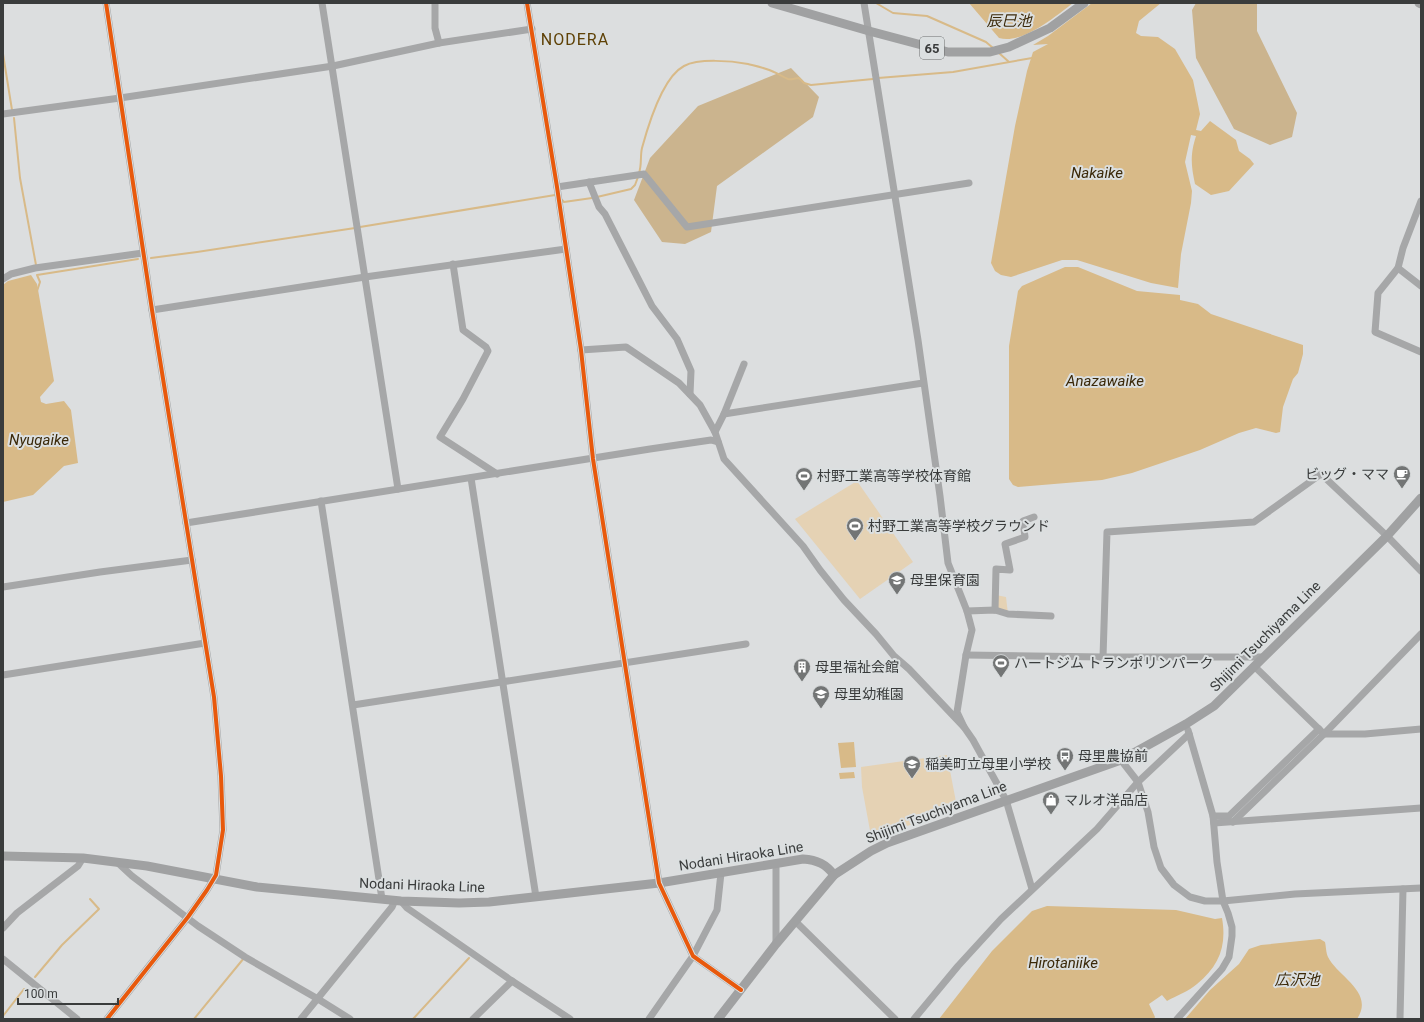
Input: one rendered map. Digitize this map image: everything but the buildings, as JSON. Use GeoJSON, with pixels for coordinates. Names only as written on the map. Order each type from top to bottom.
{"type":"FeatureCollection","features":[{"type":"Feature","properties":{"kind":"main road","name":"65"},"geometry":{"type":"LineString","coordinates":[[772,3],[948,52],[990,52],[1009,47],[1050,28],[1084,3]]}},
{"type":"Feature","properties":{"kind":"main road","name":"Shijimi Tsuchiyama Line"},"geometry":{"type":"LineString","coordinates":[[718,1019],[776,944],[834,875],[871,851],[887,843],[1121,760],[1186,724],[1214,706],[1387,536],[1421,498]]}},
{"type":"Feature","properties":{"kind":"main road","name":"Nodani Hiraoka Line"},"geometry":{"type":"LineString","coordinates":[[3,856],[83,858],[147,866],[213,880],[257,887],[398,901],[459,903],[489,902],[659,883],[721,874],[803,859],[821,863],[834,875]]}},
{"type":"Feature","properties":{"kind":"street"},"geometry":{"type":"LineString","coordinates":[[106,3],[143,253],[215,699],[221,776],[223,830],[216,875],[207,890],[188,917],[107,1019]]}},
{"type":"Feature","properties":{"kind":"street"},"geometry":{"type":"LineString","coordinates":[[322,3],[398,489]]}},
{"type":"Feature","properties":{"kind":"street"},"geometry":{"type":"LineString","coordinates":[[435,3],[435,28],[439,44]]}},
{"type":"Feature","properties":{"kind":"street"},"geometry":{"type":"LineString","coordinates":[[527,3],[582,350],[593,458],[659,883],[694,956],[741,990]]}},
{"type":"Feature","properties":{"kind":"street"},"geometry":{"type":"LineString","coordinates":[[864,3],[896,195],[937,469],[948,563],[967,611],[972,630],[966,655],[957,712],[964,727]]}},
{"type":"Feature","properties":{"kind":"street"},"geometry":{"type":"LineString","coordinates":[[3,114],[333,66],[439,44],[532,29]]}},
{"type":"Feature","properties":{"kind":"street"},"geometry":{"type":"LineString","coordinates":[[557,187],[644,174],[687,227],[969,183]]}},
{"type":"Feature","properties":{"kind":"street"},"geometry":{"type":"LineString","coordinates":[[589,182],[599,207],[605,214],[652,306],[677,339],[691,371],[690,394]]}},
{"type":"Feature","properties":{"kind":"street"},"geometry":{"type":"LineString","coordinates":[[1421,201],[1403,248],[1398,268],[1378,293],[1375,332],[1421,352]]}},
{"type":"Feature","properties":{"kind":"street"},"geometry":{"type":"LineString","coordinates":[[152,310],[453,264],[566,249]]}},
{"type":"Feature","properties":{"kind":"street"},"geometry":{"type":"LineString","coordinates":[[3,279],[11,274],[35,268],[143,253]]}},
{"type":"Feature","properties":{"kind":"street"},"geometry":{"type":"LineString","coordinates":[[453,264],[463,330],[486,347],[488,351],[463,400],[440,436],[497,474]]}},
{"type":"Feature","properties":{"kind":"street"},"geometry":{"type":"LineString","coordinates":[[1398,268],[1421,286]]}},
{"type":"Feature","properties":{"kind":"street"},"geometry":{"type":"LineString","coordinates":[[582,350],[626,346],[679,383],[700,405],[715,432],[724,459],[803,546],[844,600],[876,634],[894,656],[909,669],[964,727],[973,740],[1006,800],[1032,889]]}},
{"type":"Feature","properties":{"kind":"street"},"geometry":{"type":"LineString","coordinates":[[715,432],[724,414],[744,364]]}},
{"type":"Feature","properties":{"kind":"street"},"geometry":{"type":"LineString","coordinates":[[724,414],[923,383]]}},
{"type":"Feature","properties":{"kind":"street"},"geometry":{"type":"LineString","coordinates":[[186,522],[711,440],[718,442]]}},
{"type":"Feature","properties":{"kind":"street"},"geometry":{"type":"LineString","coordinates":[[1103,657],[1107,532],[1254,522],[1322,474],[1387,536],[1421,571]]}},
{"type":"Feature","properties":{"kind":"street"},"geometry":{"type":"LineString","coordinates":[[471,478],[536,897]]}},
{"type":"Feature","properties":{"kind":"street"},"geometry":{"type":"LineString","coordinates":[[321,501],[382,899]]}},
{"type":"Feature","properties":{"kind":"street"},"geometry":{"type":"LineString","coordinates":[[995,610],[996,569],[1010,570],[1005,544],[1025,537],[1022,521],[1034,517]]}},
{"type":"Feature","properties":{"kind":"street"},"geometry":{"type":"LineString","coordinates":[[3,587],[192,560]]}},
{"type":"Feature","properties":{"kind":"street"},"geometry":{"type":"LineString","coordinates":[[967,611],[995,610],[1008,614],[1051,616]]}},
{"type":"Feature","properties":{"kind":"street"},"geometry":{"type":"LineString","coordinates":[[1233,822],[1321,732],[1421,634]]}},
{"type":"Feature","properties":{"kind":"street"},"geometry":{"type":"LineString","coordinates":[[3,675],[205,643]]}},
{"type":"Feature","properties":{"kind":"street"},"geometry":{"type":"LineString","coordinates":[[353,705],[746,644]]}},
{"type":"Feature","properties":{"kind":"street"},"geometry":{"type":"LineString","coordinates":[[966,655],[1263,657]]}},
{"type":"Feature","properties":{"kind":"street"},"geometry":{"type":"LineString","coordinates":[[1254,666],[1321,732],[1364,734],[1421,729]]}},
{"type":"Feature","properties":{"kind":"street"},"geometry":{"type":"LineString","coordinates":[[1177,1019],[1222,968],[1229,957],[1232,927],[1223,901],[1217,862],[1214,820],[1186,724]]}},
{"type":"Feature","properties":{"kind":"street"},"geometry":{"type":"LineString","coordinates":[[1214,820],[1229,816],[1321,732]]}},
{"type":"Feature","properties":{"kind":"street"},"geometry":{"type":"LineString","coordinates":[[914,1019],[958,966],[1001,919],[1097,829],[1138,782],[1190,734]]}},
{"type":"Feature","properties":{"kind":"street"},"geometry":{"type":"LineString","coordinates":[[1121,760],[1138,782],[1148,812],[1154,847],[1161,868],[1174,885],[1190,897],[1205,901],[1223,901],[1295,894],[1421,888]]}},
{"type":"Feature","properties":{"kind":"street"},"geometry":{"type":"LineString","coordinates":[[1214,820],[1233,822],[1421,808]]}},
{"type":"Feature","properties":{"kind":"street"},"geometry":{"type":"LineString","coordinates":[[3,928],[16,913],[78,866],[83,858]]}},
{"type":"Feature","properties":{"kind":"street"},"geometry":{"type":"LineString","coordinates":[[118,862],[132,876],[245,958],[318,999],[350,1019]]}},
{"type":"Feature","properties":{"kind":"street"},"geometry":{"type":"LineString","coordinates":[[776,864],[776,944]]}},
{"type":"Feature","properties":{"kind":"street"},"geometry":{"type":"LineString","coordinates":[[649,1019],[694,956],[717,910],[721,874]]}},
{"type":"Feature","properties":{"kind":"street"},"geometry":{"type":"LineString","coordinates":[[1400,1019],[1403,889]]}},
{"type":"Feature","properties":{"kind":"street"},"geometry":{"type":"LineString","coordinates":[[301,1019],[398,901],[512,981],[570,1019]]}},
{"type":"Feature","properties":{"kind":"street"},"geometry":{"type":"LineString","coordinates":[[795,921],[895,1019]]}},
{"type":"Feature","properties":{"kind":"street"},"geometry":{"type":"LineString","coordinates":[[3,959],[77,1019]]}},
{"type":"Feature","properties":{"kind":"street"},"geometry":{"type":"LineString","coordinates":[[473,1019],[512,981]]}},
{"type":"Feature","properties":{"kind":"shaded area"},"geometry":{"type":"Polygon","coordinates":[[[1196,3],[1257,3],[1257,31],[1297,113],[1292,137],[1270,145],[1234,129],[1196,58],[1192,10],[1196,3]]]}},
{"type":"Feature","properties":{"kind":"shaded area"},"geometry":{"type":"Polygon","coordinates":[[[791,68],[819,97],[813,117],[717,186],[711,232],[685,244],[662,242],[634,200],[650,158],[698,106],[791,68]]]}},
{"type":"Feature","properties":{"kind":"shaded area","name":"村野工業高等学校グラウンド"},"geometry":{"type":"Polygon","coordinates":[[[857,481],[913,562],[860,599],[795,519],[857,481]]]}},
{"type":"Feature","properties":{"kind":"shaded area"},"geometry":{"type":"Polygon","coordinates":[[[996,595],[1006,597],[1008,614],[995,610],[996,595]]]}},
{"type":"Feature","properties":{"kind":"shaded area"},"geometry":{"type":"Polygon","coordinates":[[[947,755],[957,807],[938,812],[939,817],[871,836],[862,787],[861,767],[947,755]]]}},
{"type":"Feature","properties":{"kind":"water","name":"辰巳池"},"geometry":{"type":"Polygon","coordinates":[[[969,3],[1073,3],[1038,28],[1018,37],[1008,39],[999,38],[969,3]]]}},
{"type":"Feature","properties":{"kind":"water","name":"Nakaike"},"geometry":{"type":"Polygon","coordinates":[[[1092,3],[1161,3],[1139,21],[1136,33],[1141,36],[1158,37],[1175,49],[1193,80],[1200,114],[1196,130],[1201,131],[1210,121],[1236,140],[1239,151],[1254,164],[1229,191],[1211,195],[1195,184],[1192,160],[1196,136],[1191,135],[1185,162],[1192,191],[1191,203],[1181,254],[1178,288],[1151,283],[1077,260],[1062,260],[1011,277],[1001,275],[995,271],[991,263],[1015,126],[1027,71],[1033,52],[1048,44],[1033,45],[1048,36],[1092,3]]]}},
{"type":"Feature","properties":{"kind":"water","name":"Anazawaike"},"geometry":{"type":"Polygon","coordinates":[[[1065,267],[1078,267],[1137,291],[1180,295],[1180,300],[1198,304],[1211,314],[1303,345],[1303,354],[1298,373],[1293,379],[1283,407],[1280,432],[1276,433],[1256,428],[1239,433],[1200,450],[1132,473],[1102,480],[1018,487],[1013,485],[1009,479],[1009,346],[1018,291],[1022,286],[1065,267]]]}},
{"type":"Feature","properties":{"kind":"water","name":"Nyugaike"},"geometry":{"type":"Polygon","coordinates":[[[31,275],[37,284],[54,381],[40,397],[41,402],[46,404],[64,401],[71,410],[78,463],[64,466],[33,495],[3,502],[3,285],[8,281],[31,275]]]}},
{"type":"Feature","properties":{"kind":"water"},"geometry":{"type":"Polygon","coordinates":[[[854,742],[856,767],[841,768],[838,743],[854,742]]]}},
{"type":"Feature","properties":{"kind":"water"},"geometry":{"type":"Polygon","coordinates":[[[854,772],[855,778],[840,779],[839,773],[854,772]]]}},
{"type":"Feature","properties":{"kind":"water","name":"Hirotaniike"},"geometry":{"type":"Polygon","coordinates":[[[1047,906],[1176,910],[1215,919],[1222,918],[1223,938],[1220,955],[1211,970],[1194,987],[1167,1001],[1162,995],[1149,1004],[1155,1017],[1154,1019],[939,1019],[992,951],[1032,911],[1047,906]]]}},
{"type":"Feature","properties":{"kind":"water","name":"広沢池"},"geometry":{"type":"Polygon","coordinates":[[[1320,939],[1325,942],[1327,955],[1333,964],[1353,985],[1358,993],[1361,1001],[1361,1009],[1357,1019],[1185,1019],[1210,990],[1239,964],[1249,949],[1261,945],[1320,939]]]}},
{"type":"Feature","properties":{"kind":"waterway"},"geometry":{"type":"LineString","coordinates":[[876,3],[893,13],[927,16],[986,42],[993,48]]}},
{"type":"Feature","properties":{"kind":"waterway"},"geometry":{"type":"LineString","coordinates":[[999,53],[1009,62]]}},
{"type":"Feature","properties":{"kind":"waterway"},"geometry":{"type":"LineString","coordinates":[[3,54],[12,110]]}},
{"type":"Feature","properties":{"kind":"waterway"},"geometry":{"type":"LineString","coordinates":[[878,78],[953,72],[1032,58]]}},
{"type":"Feature","properties":{"kind":"waterway"},"geometry":{"type":"LineString","coordinates":[[639,173],[642,148],[657,103],[669,80],[676,72],[690,63],[707,61],[741,63],[768,69],[788,79],[799,78],[804,83],[811,85],[873,79]]}},
{"type":"Feature","properties":{"kind":"waterway"},"geometry":{"type":"LineString","coordinates":[[14,118],[20,178],[36,265]]}},
{"type":"Feature","properties":{"kind":"waterway"},"geometry":{"type":"LineString","coordinates":[[597,197],[631,189],[635,185],[638,177]]}},
{"type":"Feature","properties":{"kind":"waterway"},"geometry":{"type":"LineString","coordinates":[[360,227],[556,196]]}},
{"type":"Feature","properties":{"kind":"waterway"},"geometry":{"type":"LineString","coordinates":[[562,200],[564,202],[592,198]]}},
{"type":"Feature","properties":{"kind":"waterway"},"geometry":{"type":"LineString","coordinates":[[151,258],[355,228]]}},
{"type":"Feature","properties":{"kind":"waterway"},"geometry":{"type":"LineString","coordinates":[[37,291],[40,282],[37,275],[138,259]]}},
{"type":"Feature","properties":{"kind":"waterway"},"geometry":{"type":"LineString","coordinates":[[35,977],[62,945],[99,909],[90,899]]}},
{"type":"Feature","properties":{"kind":"waterway"},"geometry":{"type":"LineString","coordinates":[[194,1019],[244,958]]}},
{"type":"Feature","properties":{"kind":"waterway"},"geometry":{"type":"LineString","coordinates":[[413,1019],[469,958]]}},
{"type":"Feature","properties":{"kind":"waterway"},"geometry":{"type":"LineString","coordinates":[[3,1016],[24,989]]}},
{"type":"Feature","properties":{"kind":"cycle path"},"geometry":{"type":"LineString","coordinates":[[106,3],[152,310],[214,697],[221,776],[223,830],[216,875],[207,890],[188,917],[107,1019]]}},
{"type":"Feature","properties":{"kind":"cycle path"},"geometry":{"type":"LineString","coordinates":[[527,3],[557,187],[581,350],[593,459],[659,883],[693,956],[741,990]]}},
{"type":"Feature","properties":{"kind":"place","name":"ビッグ・ママ"},"geometry":{"type":"Point","coordinates":[1402,489]}},
{"type":"Feature","properties":{"kind":"place","name":"村野工業高等学校体育館"},"geometry":{"type":"Point","coordinates":[804,491]}},
{"type":"Feature","properties":{"kind":"place","name":"村野工業高等学校グラウンド"},"geometry":{"type":"Point","coordinates":[855,541]}},
{"type":"Feature","properties":{"kind":"place","name":"母里保育園"},"geometry":{"type":"Point","coordinates":[897,595]}},
{"type":"Feature","properties":{"kind":"place","name":"ハートジム トランポリンパーク"},"geometry":{"type":"Point","coordinates":[1001,678]}},
{"type":"Feature","properties":{"kind":"place","name":"母里福祉会館"},"geometry":{"type":"Point","coordinates":[802,682]}},
{"type":"Feature","properties":{"kind":"place","name":"母里幼稚園"},"geometry":{"type":"Point","coordinates":[821,709]}},
{"type":"Feature","properties":{"kind":"place","name":"母里農協前"},"geometry":{"type":"Point","coordinates":[1065,771]}},
{"type":"Feature","properties":{"kind":"place","name":"稲美町立母里小学校"},"geometry":{"type":"Point","coordinates":[912,779]}},
{"type":"Feature","properties":{"kind":"place","name":"マルオ洋品店"},"geometry":{"type":"Point","coordinates":[1051,815]}},
{"type":"Feature","properties":{"kind":"district","name":"NODERA"},"geometry":{"type":"Point","coordinates":[575,39]}}]}
